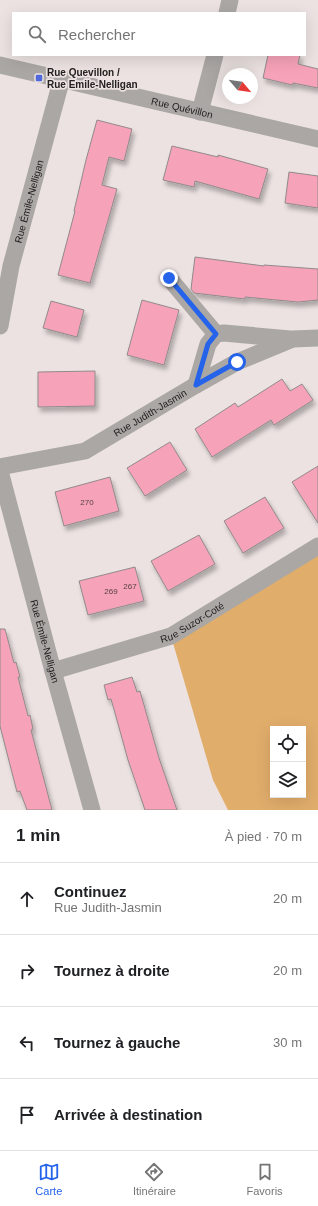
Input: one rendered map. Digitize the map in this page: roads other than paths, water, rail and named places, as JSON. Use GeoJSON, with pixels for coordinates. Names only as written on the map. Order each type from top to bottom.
{"type":"FeatureCollection","features":[{"type":"Feature","properties":{"kind":"street"},"geometry":{"type":"LineString","coordinates":[[227,12],[230,0]]}},
{"type":"Feature","properties":{"kind":"street"},"geometry":{"type":"LineString","coordinates":[[200,112],[215,56]]}},
{"type":"Feature","properties":{"kind":"street","name":"Rue Quévillon"},"geometry":{"type":"LineString","coordinates":[[0,64],[318,139]]}},
{"type":"Feature","properties":{"kind":"street","name":"Rue Émile-Nelligan"},"geometry":{"type":"LineString","coordinates":[[0,326],[5,265],[62,78]]}},
{"type":"Feature","properties":{"kind":"street"},"geometry":{"type":"LineString","coordinates":[[169,278],[216,334]]}},
{"type":"Feature","properties":{"kind":"street"},"geometry":{"type":"LineString","coordinates":[[196,385],[208,344],[216,334],[224,333],[293,339]]}},
{"type":"Feature","properties":{"kind":"street","name":"Rue Judith-Jasmin"},"geometry":{"type":"LineString","coordinates":[[0,467],[85,451],[237,362],[293,339],[318,338]]}},
{"type":"Feature","properties":{"kind":"street","name":"Rue Émile-Nelligan"},"geometry":{"type":"LineString","coordinates":[[0,471],[53,671],[92,810]]}},
{"type":"Feature","properties":{"kind":"street","name":"Rue Suzor-Coté"},"geometry":{"type":"LineString","coordinates":[[53,671],[171,636],[318,546]]}},
{"type":"Feature","properties":{"kind":"place","name":"Rue Quevillon / Rue Emile-Nelligan"},"geometry":{"type":"Point","coordinates":[39,78]}}]}
